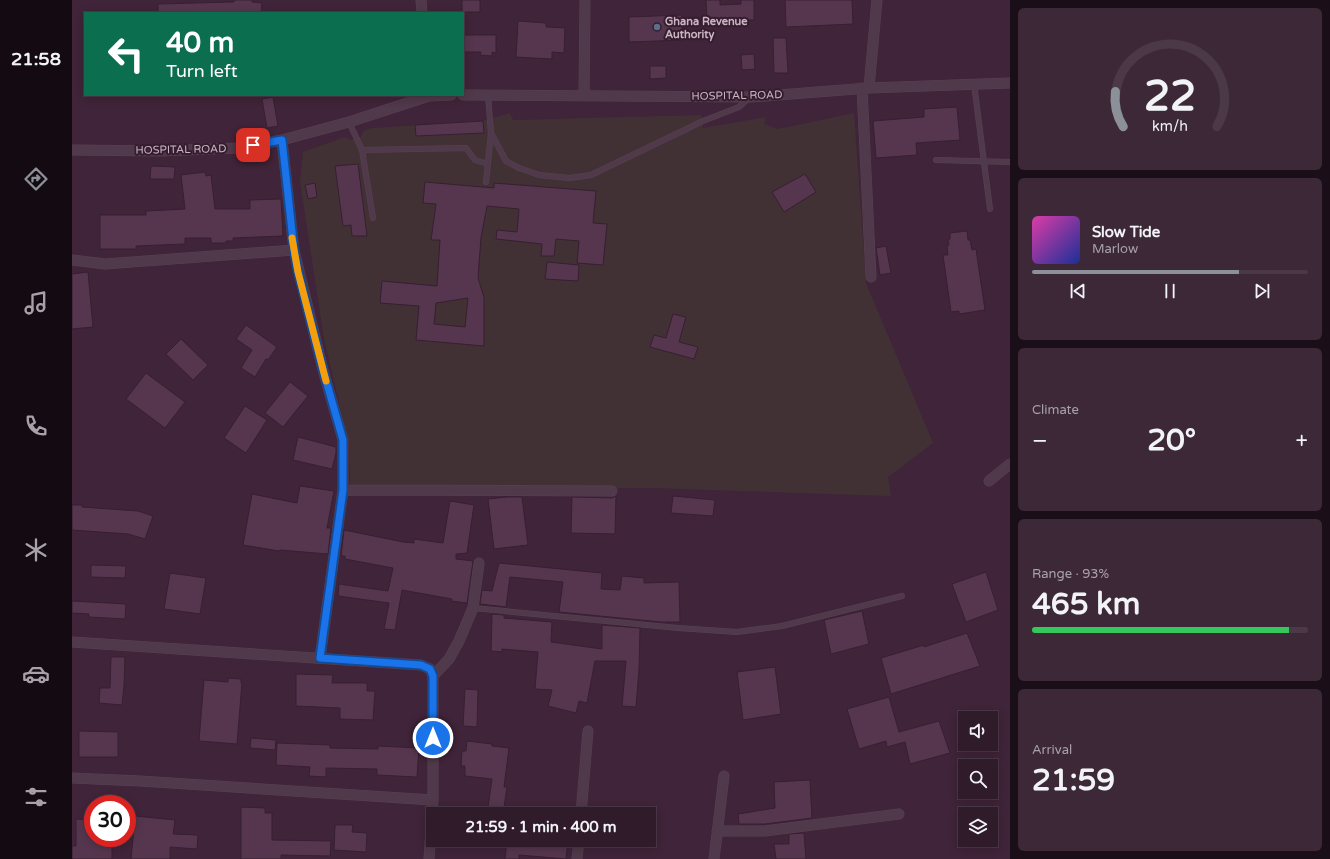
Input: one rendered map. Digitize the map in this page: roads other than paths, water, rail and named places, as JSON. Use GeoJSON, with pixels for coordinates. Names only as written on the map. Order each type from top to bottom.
{"type":"FeatureCollection","features":[{"type":"Feature","properties":{"kind":"street"},"geometry":{"type":"LineString","coordinates":[[421,0],[422,12]]}},
{"type":"Feature","properties":{"kind":"street"},"geometry":{"type":"LineString","coordinates":[[584,96],[585,0]]}},
{"type":"Feature","properties":{"kind":"street"},"geometry":{"type":"LineString","coordinates":[[871,277],[866,88],[877,0]]}},
{"type":"Feature","properties":{"kind":"street","name":"HOSPITAL ROAD"},"geometry":{"type":"LineString","coordinates":[[464,95],[751,97],[866,88],[1010,83]]}},
{"type":"Feature","properties":{"kind":"street","name":"HOSPITAL ROAD"},"geometry":{"type":"LineString","coordinates":[[72,150],[159,151],[239,148],[282,140],[349,122],[426,96]]}},
{"type":"Feature","properties":{"kind":"street"},"geometry":{"type":"LineString","coordinates":[[282,140],[294,250],[298,272],[323,370],[343,440],[343,490],[320,658]]}},
{"type":"Feature","properties":{"kind":"street"},"geometry":{"type":"LineString","coordinates":[[72,260],[105,264],[294,250]]}},
{"type":"Feature","properties":{"kind":"street"},"geometry":{"type":"LineString","coordinates":[[989,481],[1010,464]]}},
{"type":"Feature","properties":{"kind":"street"},"geometry":{"type":"LineString","coordinates":[[343,490],[612,492]]}},
{"type":"Feature","properties":{"kind":"street"},"geometry":{"type":"LineString","coordinates":[[433,676],[449,659],[459,641],[473,608],[479,563]]}},
{"type":"Feature","properties":{"kind":"street"},"geometry":{"type":"LineString","coordinates":[[72,642],[421,665],[430,669],[433,676],[433,800],[429,859]]}},
{"type":"Feature","properties":{"kind":"street"},"geometry":{"type":"LineString","coordinates":[[582,807],[588,731]]}},
{"type":"Feature","properties":{"kind":"street"},"geometry":{"type":"LineString","coordinates":[[714,859],[724,776]]}},
{"type":"Feature","properties":{"kind":"street"},"geometry":{"type":"LineString","coordinates":[[72,778],[433,800]]}},
{"type":"Feature","properties":{"kind":"street"},"geometry":{"type":"LineString","coordinates":[[718,831],[765,831],[899,814]]}},
{"type":"Feature","properties":{"kind":"street"},"geometry":{"type":"LineString","coordinates":[[577,859],[578,847]]}},
{"type":"Feature","properties":{"kind":"lane"},"geometry":{"type":"LineString","coordinates":[[974,84],[990,209]]}},
{"type":"Feature","properties":{"kind":"lane"},"geometry":{"type":"LineString","coordinates":[[486,182],[491,133],[488,94]]}},
{"type":"Feature","properties":{"kind":"lane"},"geometry":{"type":"LineString","coordinates":[[491,133],[506,161],[519,168],[539,175],[570,178],[591,175],[702,121],[739,107],[751,97]]}},
{"type":"Feature","properties":{"kind":"lane"},"geometry":{"type":"LineString","coordinates":[[349,122],[362,150],[373,218]]}},
{"type":"Feature","properties":{"kind":"lane"},"geometry":{"type":"LineString","coordinates":[[362,150],[466,148],[475,160],[488,164]]}},
{"type":"Feature","properties":{"kind":"lane"},"geometry":{"type":"LineString","coordinates":[[936,160],[1010,162]]}},
{"type":"Feature","properties":{"kind":"lane"},"geometry":{"type":"LineString","coordinates":[[473,608],[678,628],[737,632],[782,626],[902,596]]}},
{"type":"Feature","properties":{"kind":"place","name":"Ghana Revenue Authority"},"geometry":{"type":"Point","coordinates":[657,27]}}]}
